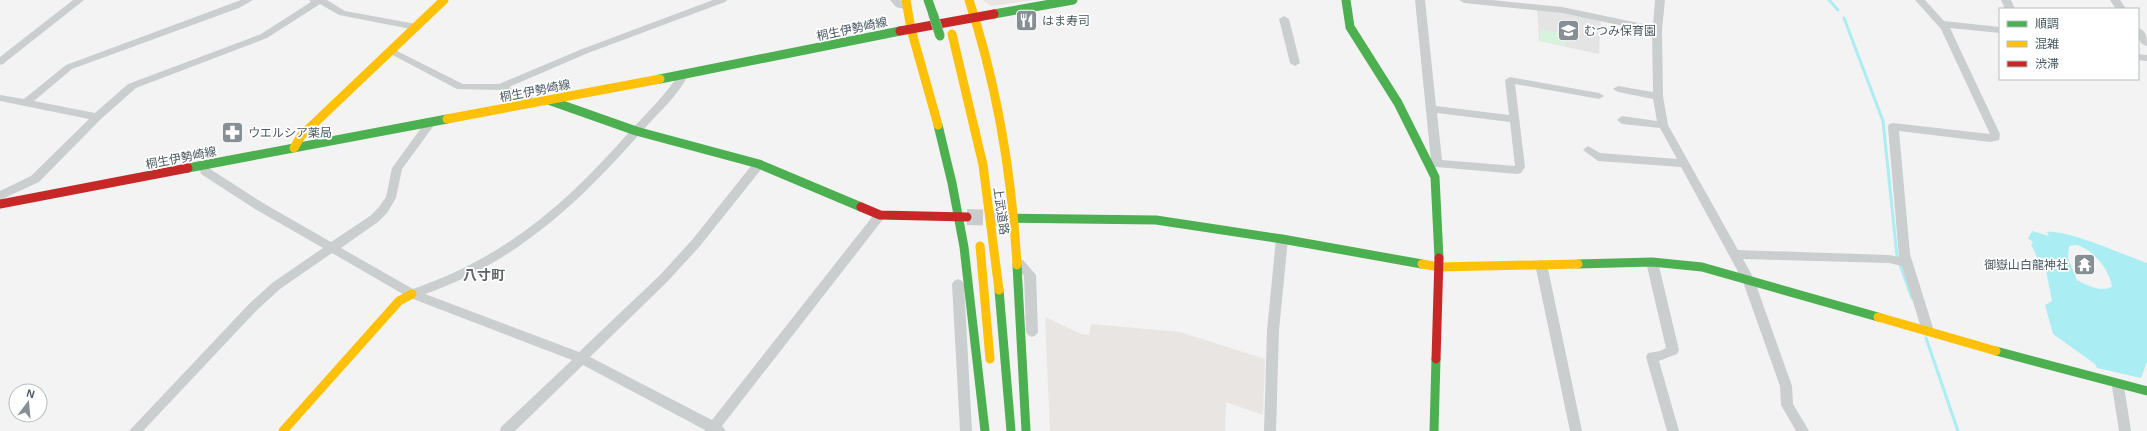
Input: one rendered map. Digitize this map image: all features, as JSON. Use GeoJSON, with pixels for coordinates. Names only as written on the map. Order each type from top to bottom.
{"type":"FeatureCollection","features":[{"type":"Feature","properties":{"kind":"main road"},"geometry":{"type":"LineString","coordinates":[[294,148],[301,136],[444,0]]}},
{"type":"Feature","properties":{"kind":"main road"},"geometry":{"type":"LineString","coordinates":[[928,0],[941,40]]}},
{"type":"Feature","properties":{"kind":"main road"},"geometry":{"type":"LineString","coordinates":[[969,0],[976,17],[1000,120],[1015,217],[1026,431]]}},
{"type":"Feature","properties":{"kind":"main road","name":"桐生伊勢崎線"},"geometry":{"type":"LineString","coordinates":[[1,203],[204,166],[431,122],[531,105],[911,29],[1073,0]]}},
{"type":"Feature","properties":{"kind":"main road"},"geometry":{"type":"LineString","coordinates":[[1346,0],[1350,27],[1398,103],[1433,164],[1437,188],[1439,267],[1434,431]]}},
{"type":"Feature","properties":{"kind":"main road"},"geometry":{"type":"LineString","coordinates":[[907,3],[911,29],[926,75],[952,183],[963,217],[964,247],[985,431]]}},
{"type":"Feature","properties":{"kind":"main road","name":"上武道路"},"geometry":{"type":"LineString","coordinates":[[945,12],[973,116],[990,209],[1003,317],[1011,431]]}},
{"type":"Feature","properties":{"kind":"main road"},"geometry":{"type":"LineString","coordinates":[[551,101],[558,105],[636,132],[759,164],[880,215],[963,217]]}},
{"type":"Feature","properties":{"kind":"main road"},"geometry":{"type":"LineString","coordinates":[[1003,218],[1156,220],[1282,239],[1439,267],[1652,262],[1691,265],[1748,279],[2146,393]]}},
{"type":"Feature","properties":{"kind":"main road"},"geometry":{"type":"LineString","coordinates":[[979,235],[991,371]]}},
{"type":"Feature","properties":{"kind":"main road"},"geometry":{"type":"LineString","coordinates":[[283,431],[399,301],[412,294]]}},
{"type":"Feature","properties":{"kind":"street"},"geometry":{"type":"LineString","coordinates":[[0,62],[79,0]]}},
{"type":"Feature","properties":{"kind":"street"},"geometry":{"type":"LineString","coordinates":[[26,102],[69,67],[236,6],[248,0]]}},
{"type":"Feature","properties":{"kind":"street"},"geometry":{"type":"LineString","coordinates":[[1,203],[36,179],[97,117],[132,86],[139,82],[264,36],[317,0],[342,13],[416,28]]}},
{"type":"Feature","properties":{"kind":"street"},"geometry":{"type":"LineString","coordinates":[[500,87],[585,51],[722,0]]}},
{"type":"Feature","properties":{"kind":"street"},"geometry":{"type":"LineString","coordinates":[[895,0],[899,4],[907,3]]}},
{"type":"Feature","properties":{"kind":"street"},"geometry":{"type":"LineString","coordinates":[[1420,0],[1432,109],[1433,164],[1517,170],[1520,167],[1510,80],[1599,96]]}},
{"type":"Feature","properties":{"kind":"street"},"geometry":{"type":"LineString","coordinates":[[1464,0],[1562,10],[1657,30]]}},
{"type":"Feature","properties":{"kind":"street"},"geometry":{"type":"LineString","coordinates":[[1660,0],[1657,30],[1658,96],[1663,126],[1685,163],[1748,279],[1786,386],[1787,405],[1803,431]]}},
{"type":"Feature","properties":{"kind":"street"},"geometry":{"type":"LineString","coordinates":[[1920,0],[1943,24],[1995,134],[1995,137],[1893,127],[1906,263],[1928,331]]}},
{"type":"Feature","properties":{"kind":"street"},"geometry":{"type":"LineString","coordinates":[[2115,0],[2121,8]]}},
{"type":"Feature","properties":{"kind":"street"},"geometry":{"type":"LineString","coordinates":[[1284,19],[1295,62]]}},
{"type":"Feature","properties":{"kind":"street"},"geometry":{"type":"LineString","coordinates":[[1943,24],[1999,30]]}},
{"type":"Feature","properties":{"kind":"street"},"geometry":{"type":"LineString","coordinates":[[2139,32],[2147,43]]}},
{"type":"Feature","properties":{"kind":"street"},"geometry":{"type":"LineString","coordinates":[[390,51],[461,87],[500,87],[527,97],[530,100],[531,105]]}},
{"type":"Feature","properties":{"kind":"street"},"geometry":{"type":"LineString","coordinates":[[412,294],[486,262],[525,238],[567,203],[636,132],[683,75]]}},
{"type":"Feature","properties":{"kind":"street"},"geometry":{"type":"LineString","coordinates":[[1618,89],[1658,96]]}},
{"type":"Feature","properties":{"kind":"street"},"geometry":{"type":"LineString","coordinates":[[0,98],[97,117]]}},
{"type":"Feature","properties":{"kind":"street"},"geometry":{"type":"LineString","coordinates":[[1432,109],[1514,119]]}},
{"type":"Feature","properties":{"kind":"street"},"geometry":{"type":"LineString","coordinates":[[1622,120],[1663,126]]}},
{"type":"Feature","properties":{"kind":"street"},"geometry":{"type":"LineString","coordinates":[[135,431],[253,307],[276,286],[374,219],[383,210],[391,198],[397,168],[431,122]]}},
{"type":"Feature","properties":{"kind":"street"},"geometry":{"type":"LineString","coordinates":[[1588,150],[1598,157],[1685,163]]}},
{"type":"Feature","properties":{"kind":"street"},"geometry":{"type":"LineString","coordinates":[[506,431],[659,283],[691,249],[759,164]]}},
{"type":"Feature","properties":{"kind":"street"},"geometry":{"type":"LineString","coordinates":[[204,166],[205,172],[259,206],[412,294],[581,358],[715,430],[880,215]]}},
{"type":"Feature","properties":{"kind":"street"},"geometry":{"type":"LineString","coordinates":[[1270,431],[1273,330],[1282,239]]}},
{"type":"Feature","properties":{"kind":"street"},"geometry":{"type":"LineString","coordinates":[[964,247],[956,263],[966,431]]}},
{"type":"Feature","properties":{"kind":"street"},"geometry":{"type":"LineString","coordinates":[[1735,254],[1815,258],[1889,259],[1906,263]]}},
{"type":"Feature","properties":{"kind":"street"},"geometry":{"type":"LineString","coordinates":[[1017,261],[1030,275],[1037,431]]}},
{"type":"Feature","properties":{"kind":"street"},"geometry":{"type":"LineString","coordinates":[[1652,262],[1673,350],[1662,356],[1652,357],[1673,431]]}},
{"type":"Feature","properties":{"kind":"street"},"geometry":{"type":"LineString","coordinates":[[1541,264],[1576,431]]}},
{"type":"Feature","properties":{"kind":"street"},"geometry":{"type":"LineString","coordinates":[[2118,386],[2125,431]]}},
{"type":"Feature","properties":{"kind":"shaded area"},"geometry":{"type":"Polygon","coordinates":[[[982,0],[1033,0],[991,6],[982,0]]]}},
{"type":"Feature","properties":{"kind":"shaded area","name":"むつみ保育園"},"geometry":{"type":"Polygon","coordinates":[[[1537,9],[1601,20],[1599,54],[1539,41],[1537,9]]]}},
{"type":"Feature","properties":{"kind":"shaded area"},"geometry":{"type":"Polygon","coordinates":[[[1045,317],[1081,334],[1089,335],[1091,324],[1180,332],[1265,359],[1263,415],[1226,402],[1225,431],[1050,431],[1045,317]]]}},
{"type":"Feature","properties":{"kind":"green space"},"geometry":{"type":"Polygon","coordinates":[[[1540,29],[1566,34],[1565,46],[1540,41],[1540,29]]]}},
{"type":"Feature","properties":{"kind":"water"},"geometry":{"type":"Polygon","coordinates":[[[2032,231],[2049,236],[2047,232],[2056,232],[2097,244],[2147,263],[2147,362],[2141,378],[2097,368],[2095,364],[2053,334],[2045,305],[2052,301],[2046,270],[2043,270],[2031,244],[2033,244],[2031,240],[2028,239],[2032,231]],[[2076,245],[2069,246],[2068,258],[2077,280],[2099,289],[2112,287],[2111,280],[2104,267],[2094,255],[2076,245]]]}},
{"type":"Feature","properties":{"kind":"waterway"},"geometry":{"type":"LineString","coordinates":[[1829,0],[1838,10]]}},
{"type":"Feature","properties":{"kind":"waterway"},"geometry":{"type":"LineString","coordinates":[[1844,18],[1883,121],[1897,256],[1912,298]]}},
{"type":"Feature","properties":{"kind":"waterway"},"geometry":{"type":"LineString","coordinates":[[1926,338],[1958,431]]}},
{"type":"Feature","properties":{"kind":"tunnel"},"geometry":{"type":"LineString","coordinates":[[967,217],[1002,218]]}},
{"type":"Feature","properties":{"kind":"traffic: fast"},"geometry":{"type":"LineString","coordinates":[[928,0],[933,14]]}},
{"type":"Feature","properties":{"kind":"traffic: fast"},"geometry":{"type":"LineString","coordinates":[[994,14],[1073,0]]}},
{"type":"Feature","properties":{"kind":"traffic: fast"},"geometry":{"type":"LineString","coordinates":[[1346,0],[1350,27],[1398,103],[1435,177],[1439,258]]}},
{"type":"Feature","properties":{"kind":"traffic: fast"},"geometry":{"type":"LineString","coordinates":[[933,14],[940,36]]}},
{"type":"Feature","properties":{"kind":"traffic: fast"},"geometry":{"type":"LineString","coordinates":[[660,79],[900,31]]}},
{"type":"Feature","properties":{"kind":"traffic: fast"},"geometry":{"type":"LineString","coordinates":[[551,101],[636,131],[759,164],[861,207]]}},
{"type":"Feature","properties":{"kind":"traffic: fast"},"geometry":{"type":"LineString","coordinates":[[188,168],[447,119]]}},
{"type":"Feature","properties":{"kind":"traffic: fast"},"geometry":{"type":"LineString","coordinates":[[938,125],[952,183],[964,247],[985,431]]}},
{"type":"Feature","properties":{"kind":"traffic: fast"},"geometry":{"type":"LineString","coordinates":[[1003,218],[1156,220],[1282,239],[1422,264]]}},
{"type":"Feature","properties":{"kind":"traffic: fast"},"geometry":{"type":"LineString","coordinates":[[1578,264],[1652,262],[1702,267],[1878,317]]}},
{"type":"Feature","properties":{"kind":"traffic: fast"},"geometry":{"type":"LineString","coordinates":[[1017,265],[1026,431]]}},
{"type":"Feature","properties":{"kind":"traffic: fast"},"geometry":{"type":"LineString","coordinates":[[999,290],[1011,431]]}},
{"type":"Feature","properties":{"kind":"traffic: fast"},"geometry":{"type":"LineString","coordinates":[[1996,351],[2147,391]]}},
{"type":"Feature","properties":{"kind":"traffic: fast"},"geometry":{"type":"LineString","coordinates":[[1434,431],[1436,359]]}},
{"type":"Feature","properties":{"kind":"traffic: slow"},"geometry":{"type":"LineString","coordinates":[[294,148],[301,136],[444,0]]}},
{"type":"Feature","properties":{"kind":"traffic: slow"},"geometry":{"type":"LineString","coordinates":[[906,0],[911,29],[938,125]]}},
{"type":"Feature","properties":{"kind":"traffic: slow"},"geometry":{"type":"LineString","coordinates":[[969,0],[977,26],[999,119],[1011,191],[1017,265]]}},
{"type":"Feature","properties":{"kind":"traffic: slow"},"geometry":{"type":"LineString","coordinates":[[952,34],[983,165],[999,290]]}},
{"type":"Feature","properties":{"kind":"traffic: slow"},"geometry":{"type":"LineString","coordinates":[[447,119],[660,79]]}},
{"type":"Feature","properties":{"kind":"traffic: slow"},"geometry":{"type":"LineString","coordinates":[[980,246],[990,359]]}},
{"type":"Feature","properties":{"kind":"traffic: slow"},"geometry":{"type":"LineString","coordinates":[[1422,264],[1439,267],[1578,264]]}},
{"type":"Feature","properties":{"kind":"traffic: slow"},"geometry":{"type":"LineString","coordinates":[[283,431],[399,301],[412,294]]}},
{"type":"Feature","properties":{"kind":"traffic: slow"},"geometry":{"type":"LineString","coordinates":[[1878,317],[1996,351]]}},
{"type":"Feature","properties":{"kind":"traffic: jam"},"geometry":{"type":"LineString","coordinates":[[900,31],[994,14]]}},
{"type":"Feature","properties":{"kind":"traffic: jam"},"geometry":{"type":"LineString","coordinates":[[0,204],[188,168]]}},
{"type":"Feature","properties":{"kind":"traffic: jam"},"geometry":{"type":"LineString","coordinates":[[861,207],[880,215],[967,217]]}},
{"type":"Feature","properties":{"kind":"traffic: jam"},"geometry":{"type":"LineString","coordinates":[[1436,359],[1439,258]]}},
{"type":"Feature","properties":{"kind":"place","name":"はま寿司"},"geometry":{"type":"Point","coordinates":[1026,21]}},
{"type":"Feature","properties":{"kind":"place","name":"むつみ保育園"},"geometry":{"type":"Point","coordinates":[1569,31]}},
{"type":"Feature","properties":{"kind":"place","name":"ウエルシア薬局"},"geometry":{"type":"Point","coordinates":[233,133]}},
{"type":"Feature","properties":{"kind":"place","name":"御嶽山白龍神社"},"geometry":{"type":"Point","coordinates":[2084,265]}},
{"type":"Feature","properties":{"kind":"district","name":"八寸町"},"geometry":{"type":"Point","coordinates":[484,275]}}]}
